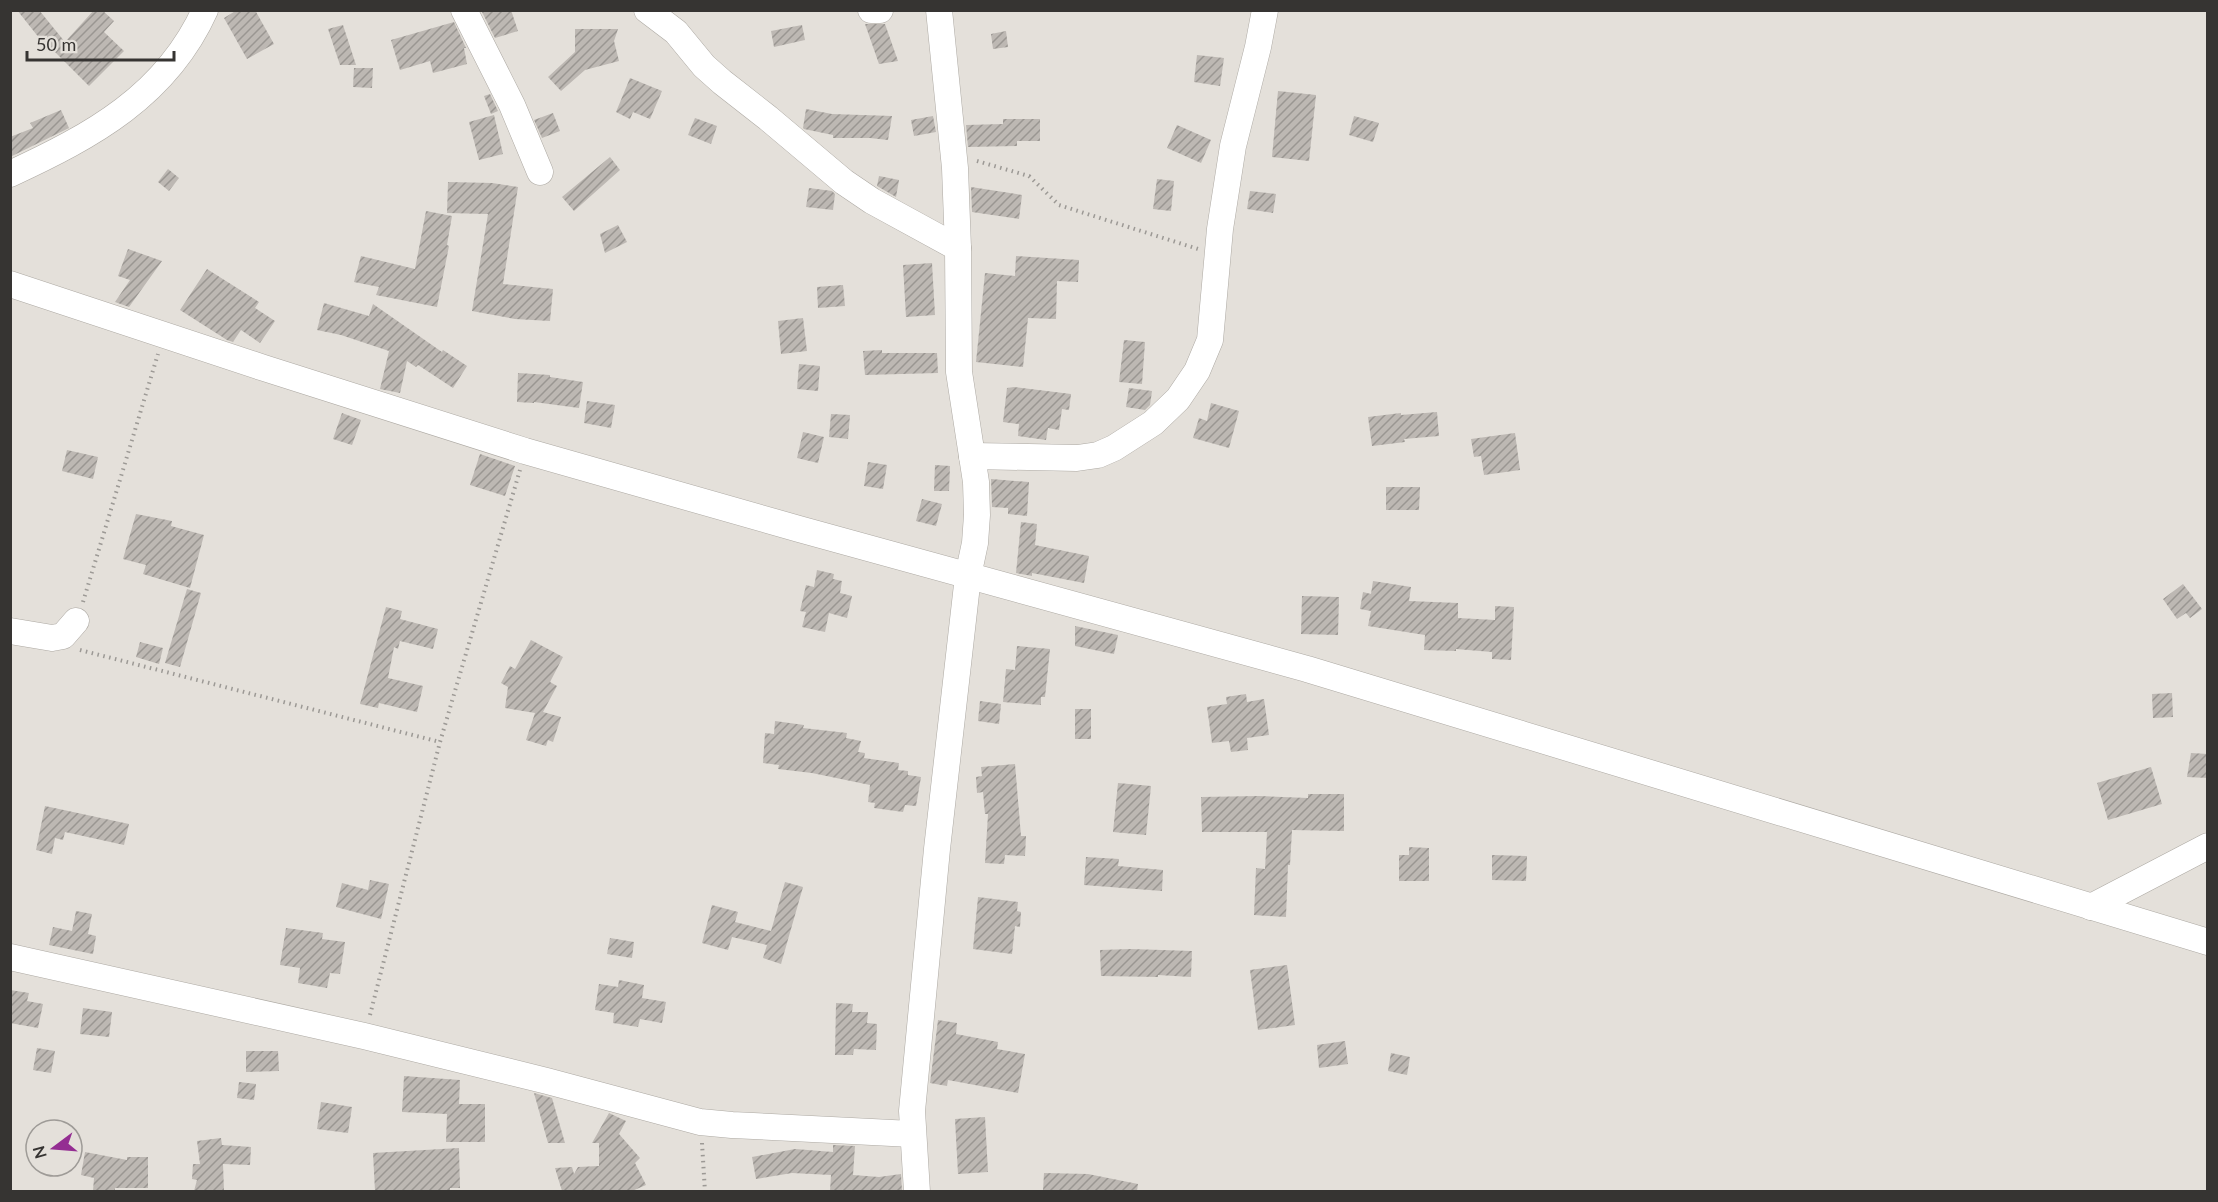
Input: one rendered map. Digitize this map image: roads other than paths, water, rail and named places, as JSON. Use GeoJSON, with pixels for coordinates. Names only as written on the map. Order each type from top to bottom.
{"type":"FeatureCollection","features":[{"type":"Feature","properties":{"kind":"street"},"geometry":{"type":"LineString","coordinates":[[10,174],[87,135],[134,104],[171,66],[196,29],[205,10]]}},
{"type":"Feature","properties":{"kind":"street"},"geometry":{"type":"LineString","coordinates":[[464,10],[512,105],[540,172]]}},
{"type":"Feature","properties":{"kind":"street"},"geometry":{"type":"LineString","coordinates":[[650,13],[682,10]]}},
{"type":"Feature","properties":{"kind":"street"},"geometry":{"type":"LineString","coordinates":[[871,10],[880,10]]}},
{"type":"Feature","properties":{"kind":"street"},"geometry":{"type":"LineString","coordinates":[[917,1191],[912,1111],[936,860],[977,514],[972,456],[959,372],[958,248],[953,143],[939,10]]}},
{"type":"Feature","properties":{"kind":"street"},"geometry":{"type":"LineString","coordinates":[[972,456],[1028,459],[1077,458],[1098,454],[1114,448],[1153,423],[1185,390],[1197,371],[1210,340],[1218,256],[1233,146],[1265,10]]}},
{"type":"Feature","properties":{"kind":"street"},"geometry":{"type":"LineString","coordinates":[[650,13],[676,32],[704,66],[722,82],[844,182],[872,201],[958,248]]}},
{"type":"Feature","properties":{"kind":"street"},"geometry":{"type":"LineString","coordinates":[[10,284],[163,336],[525,451],[1307,669],[2208,942]]}},
{"type":"Feature","properties":{"kind":"street"},"geometry":{"type":"LineString","coordinates":[[10,631],[52,638],[63,636],[76,621]]}},
{"type":"Feature","properties":{"kind":"street"},"geometry":{"type":"LineString","coordinates":[[2091,907],[2208,846]]}},
{"type":"Feature","properties":{"kind":"street"},"geometry":{"type":"LineString","coordinates":[[10,957],[364,1036],[700,1122],[912,1134]]}}]}
